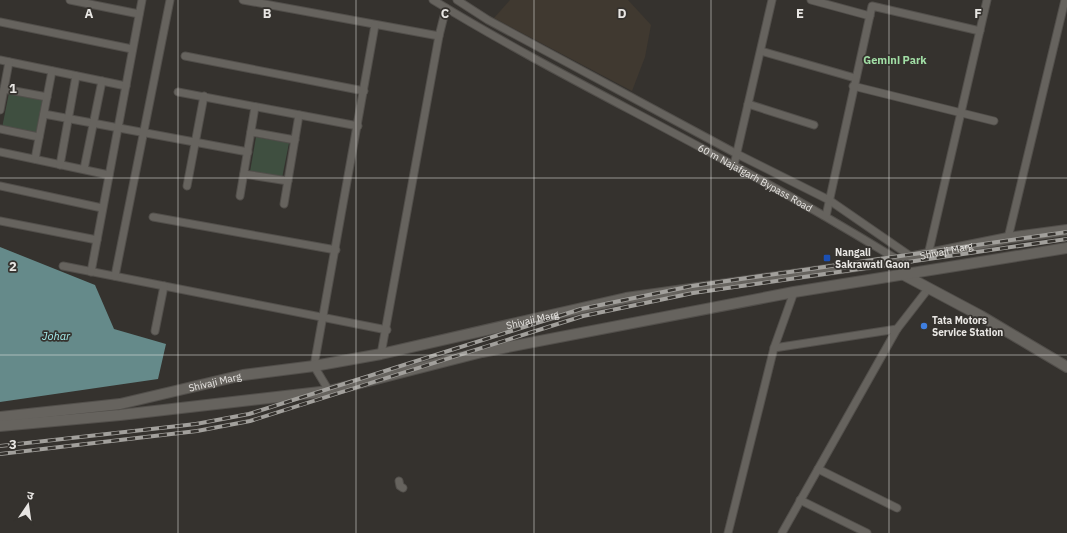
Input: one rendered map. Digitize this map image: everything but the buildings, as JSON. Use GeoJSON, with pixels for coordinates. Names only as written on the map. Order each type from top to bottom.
{"type":"FeatureCollection","features":[{"type":"Feature","properties":{"kind":"main road","name":"Shivaji Marg"},"geometry":{"type":"LineString","coordinates":[[0,417],[120,404],[243,376],[314,366],[381,354],[626,298],[913,258],[1008,238],[1067,230]]}},
{"type":"Feature","properties":{"kind":"main road","name":"Shivaji Marg"},"geometry":{"type":"LineString","coordinates":[[0,426],[120,415],[330,391],[482,352],[794,292],[920,273],[1067,248]]}},
{"type":"Feature","properties":{"kind":"main road"},"geometry":{"type":"LineString","coordinates":[[913,258],[920,273]]}},
{"type":"Feature","properties":{"kind":"main road"},"geometry":{"type":"LineString","coordinates":[[898,260],[904,275],[981,316],[1067,367]]}},
{"type":"Feature","properties":{"kind":"street"},"geometry":{"type":"LineString","coordinates":[[70,0],[139,14]]}},
{"type":"Feature","properties":{"kind":"street"},"geometry":{"type":"LineString","coordinates":[[90,272],[142,0]]}},
{"type":"Feature","properties":{"kind":"street"},"geometry":{"type":"LineString","coordinates":[[116,276],[170,0]]}},
{"type":"Feature","properties":{"kind":"street"},"geometry":{"type":"LineString","coordinates":[[243,0],[284,4],[375,25],[440,36]]}},
{"type":"Feature","properties":{"kind":"street","name":"60 m Najafgarh Bypass Road"},"geometry":{"type":"LineString","coordinates":[[433,0],[520,52],[734,165],[826,216],[898,260]]}},
{"type":"Feature","properties":{"kind":"street","name":"60 m Najafgarh Bypass Road"},"geometry":{"type":"LineString","coordinates":[[456,0],[488,20],[737,154],[829,200],[913,258]]}},
{"type":"Feature","properties":{"kind":"street"},"geometry":{"type":"LineString","coordinates":[[734,165],[772,0]]}},
{"type":"Feature","properties":{"kind":"street"},"geometry":{"type":"LineString","coordinates":[[811,0],[870,16]]}},
{"type":"Feature","properties":{"kind":"street"},"geometry":{"type":"LineString","coordinates":[[928,255],[987,0]]}},
{"type":"Feature","properties":{"kind":"street"},"geometry":{"type":"LineString","coordinates":[[1008,238],[1065,0]]}},
{"type":"Feature","properties":{"kind":"street"},"geometry":{"type":"LineString","coordinates":[[826,216],[853,86],[872,6],[980,31]]}},
{"type":"Feature","properties":{"kind":"street"},"geometry":{"type":"LineString","coordinates":[[381,354],[446,8]]}},
{"type":"Feature","properties":{"kind":"street"},"geometry":{"type":"LineString","coordinates":[[0,22],[132,49]]}},
{"type":"Feature","properties":{"kind":"street"},"geometry":{"type":"LineString","coordinates":[[330,391],[314,366],[324,318],[375,25]]}},
{"type":"Feature","properties":{"kind":"street"},"geometry":{"type":"LineString","coordinates":[[761,51],[855,78]]}},
{"type":"Feature","properties":{"kind":"street"},"geometry":{"type":"LineString","coordinates":[[185,56],[364,91]]}},
{"type":"Feature","properties":{"kind":"street"},"geometry":{"type":"LineString","coordinates":[[0,60],[126,86]]}},
{"type":"Feature","properties":{"kind":"street"},"geometry":{"type":"LineString","coordinates":[[0,110],[9,62]]}},
{"type":"Feature","properties":{"kind":"street"},"geometry":{"type":"LineString","coordinates":[[35,159],[52,71]]}},
{"type":"Feature","properties":{"kind":"street"},"geometry":{"type":"LineString","coordinates":[[60,165],[76,76]]}},
{"type":"Feature","properties":{"kind":"street"},"geometry":{"type":"LineString","coordinates":[[84,169],[102,81]]}},
{"type":"Feature","properties":{"kind":"street"},"geometry":{"type":"LineString","coordinates":[[853,86],[994,121]]}},
{"type":"Feature","properties":{"kind":"street"},"geometry":{"type":"LineString","coordinates":[[4,89],[47,97]]}},
{"type":"Feature","properties":{"kind":"street"},"geometry":{"type":"LineString","coordinates":[[178,92],[358,126]]}},
{"type":"Feature","properties":{"kind":"street"},"geometry":{"type":"LineString","coordinates":[[187,186],[204,96]]}},
{"type":"Feature","properties":{"kind":"street"},"geometry":{"type":"LineString","coordinates":[[748,104],[814,125]]}},
{"type":"Feature","properties":{"kind":"street"},"geometry":{"type":"LineString","coordinates":[[240,196],[255,107]]}},
{"type":"Feature","properties":{"kind":"street"},"geometry":{"type":"LineString","coordinates":[[44,114],[248,152]]}},
{"type":"Feature","properties":{"kind":"street"},"geometry":{"type":"LineString","coordinates":[[284,204],[299,115]]}},
{"type":"Feature","properties":{"kind":"street"},"geometry":{"type":"LineString","coordinates":[[0,129],[39,137]]}},
{"type":"Feature","properties":{"kind":"street"},"geometry":{"type":"LineString","coordinates":[[251,132],[295,140]]}},
{"type":"Feature","properties":{"kind":"street"},"geometry":{"type":"LineString","coordinates":[[0,152],[109,175]]}},
{"type":"Feature","properties":{"kind":"street"},"geometry":{"type":"LineString","coordinates":[[244,174],[288,181]]}},
{"type":"Feature","properties":{"kind":"street"},"geometry":{"type":"LineString","coordinates":[[0,186],[102,208]]}},
{"type":"Feature","properties":{"kind":"street"},"geometry":{"type":"LineString","coordinates":[[153,217],[336,250]]}},
{"type":"Feature","properties":{"kind":"street"},"geometry":{"type":"LineString","coordinates":[[0,221],[97,240]]}},
{"type":"Feature","properties":{"kind":"street"},"geometry":{"type":"LineString","coordinates":[[63,266],[386,330]]}},
{"type":"Feature","properties":{"kind":"street"},"geometry":{"type":"LineString","coordinates":[[155,331],[164,286]]}},
{"type":"Feature","properties":{"kind":"street"},"geometry":{"type":"LineString","coordinates":[[782,533],[897,330],[928,289]]}},
{"type":"Feature","properties":{"kind":"street"},"geometry":{"type":"LineString","coordinates":[[728,533],[774,348],[794,292]]}},
{"type":"Feature","properties":{"kind":"street"},"geometry":{"type":"LineString","coordinates":[[774,348],[897,330]]}},
{"type":"Feature","properties":{"kind":"street"},"geometry":{"type":"LineString","coordinates":[[818,469],[897,508]]}},
{"type":"Feature","properties":{"kind":"street"},"geometry":{"type":"LineString","coordinates":[[399,481],[400,486],[403,488]]}},
{"type":"Feature","properties":{"kind":"street"},"geometry":{"type":"LineString","coordinates":[[800,500],[867,533]]}},
{"type":"Feature","properties":{"kind":"shaded area"},"geometry":{"type":"Polygon","coordinates":[[[510,0],[628,0],[651,25],[645,57],[632,91],[494,18],[510,0]]]}},
{"type":"Feature","properties":{"kind":"green space"},"geometry":{"type":"Polygon","coordinates":[[[9,93],[44,99],[37,135],[2,128],[9,93]]]}},
{"type":"Feature","properties":{"kind":"green space"},"geometry":{"type":"Polygon","coordinates":[[[256,137],[289,143],[282,178],[250,172],[256,137]]]}},
{"type":"Feature","properties":{"kind":"water","name":"Johar"},"geometry":{"type":"Polygon","coordinates":[[[0,247],[95,285],[114,329],[166,344],[158,379],[0,402],[0,247]]]}},
{"type":"Feature","properties":{"kind":"railway"},"geometry":{"type":"LineString","coordinates":[[0,446],[196,424],[249,414],[581,309],[692,286],[1067,232]]}},
{"type":"Feature","properties":{"kind":"railway"},"geometry":{"type":"LineString","coordinates":[[0,454],[197,431],[250,421],[583,316],[693,293],[1067,239]]}},
{"type":"Feature","properties":{"kind":"place","name":"Nangali Sakrawati Gaon"},"geometry":{"type":"Point","coordinates":[827,258]}},
{"type":"Feature","properties":{"kind":"place","name":"Tata Motors Service Station"},"geometry":{"type":"Point","coordinates":[924,326]}},
{"type":"Feature","properties":{"kind":"district","name":"Gemini Park"},"geometry":{"type":"Point","coordinates":[895,60]}}]}
